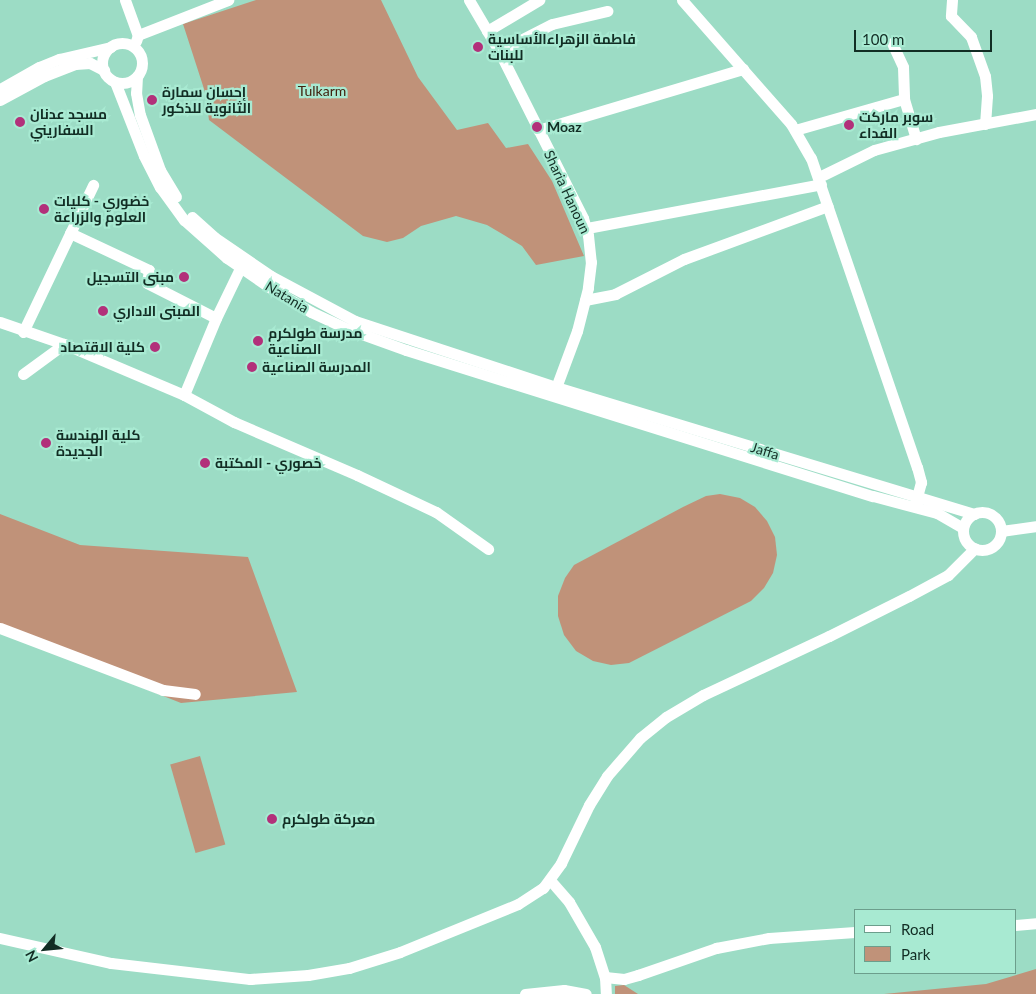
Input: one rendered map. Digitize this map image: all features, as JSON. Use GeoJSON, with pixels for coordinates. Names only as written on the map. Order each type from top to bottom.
{"type":"FeatureCollection","features":[{"type":"Feature","properties":{"kind":"street"},"geometry":{"type":"LineString","coordinates":[[125,0],[138,35],[133,47]]}},
{"type":"Feature","properties":{"kind":"street"},"geometry":{"type":"LineString","coordinates":[[138,35],[228,0]]}},
{"type":"Feature","properties":{"kind":"street","name":"Sharia Hanoun"},"geometry":{"type":"LineString","coordinates":[[469,0],[499,52],[587,228],[591,262],[585,300],[577,331],[555,392]]}},
{"type":"Feature","properties":{"kind":"street"},"geometry":{"type":"LineString","coordinates":[[487,31],[539,0]]}},
{"type":"Feature","properties":{"kind":"street"},"geometry":{"type":"LineString","coordinates":[[682,0],[795,130],[820,180],[917,467],[921,482],[916,502]]}},
{"type":"Feature","properties":{"kind":"street"},"geometry":{"type":"LineString","coordinates":[[952,0],[950,14],[968,33],[983,70],[987,91],[985,124]]}},
{"type":"Feature","properties":{"kind":"street"},"geometry":{"type":"LineString","coordinates":[[499,52],[552,24],[607,11]]}},
{"type":"Feature","properties":{"kind":"street"},"geometry":{"type":"LineString","coordinates":[[892,43],[903,67],[904,100],[916,139]]}},
{"type":"Feature","properties":{"kind":"street"},"geometry":{"type":"LineString","coordinates":[[0,89],[59,59],[123,44],[133,47],[142,60],[142,67],[137,76],[130,82],[115,82],[104,70],[90,63],[75,64],[44,76],[0,100]]}},
{"type":"Feature","properties":{"kind":"street"},"geometry":{"type":"LineString","coordinates":[[104,70],[103,58],[110,47]]}},
{"type":"Feature","properties":{"kind":"street"},"geometry":{"type":"LineString","coordinates":[[538,130],[743,69]]}},
{"type":"Feature","properties":{"kind":"street","name":"Natania"},"geometry":{"type":"LineString","coordinates":[[137,76],[136,93],[140,116],[168,186],[196,222],[242,263]]}},
{"type":"Feature","properties":{"kind":"street","name":"Natania"},"geometry":{"type":"LineString","coordinates":[[115,82],[144,156],[160,187],[184,220],[204,240],[242,263],[308,298],[355,320],[555,392]]}},
{"type":"Feature","properties":{"kind":"street"},"geometry":{"type":"LineString","coordinates":[[795,130],[904,100]]}},
{"type":"Feature","properties":{"kind":"street"},"geometry":{"type":"LineString","coordinates":[[587,228],[820,180],[874,150],[916,139],[1036,114]]}},
{"type":"Feature","properties":{"kind":"street"},"geometry":{"type":"LineString","coordinates":[[23,332],[93,186]]}},
{"type":"Feature","properties":{"kind":"street"},"geometry":{"type":"LineString","coordinates":[[585,300],[615,294],[684,259],[828,206]]}},
{"type":"Feature","properties":{"kind":"street"},"geometry":{"type":"LineString","coordinates":[[70,233],[149,270],[147,283],[216,318]]}},
{"type":"Feature","properties":{"kind":"street"},"geometry":{"type":"LineString","coordinates":[[184,395],[216,318],[242,263]]}},
{"type":"Feature","properties":{"kind":"street"},"geometry":{"type":"LineString","coordinates":[[0,322],[23,332],[64,344],[184,395],[234,422],[436,512],[488,549]]}},
{"type":"Feature","properties":{"kind":"street"},"geometry":{"type":"LineString","coordinates":[[23,374],[64,344]]}},
{"type":"Feature","properties":{"kind":"street","name":"Jaffa"},"geometry":{"type":"LineString","coordinates":[[555,392],[916,502],[974,514]]}},
{"type":"Feature","properties":{"kind":"street","name":"Jaffa"},"geometry":{"type":"LineString","coordinates":[[916,502],[963,528]]}},
{"type":"Feature","properties":{"kind":"street"},"geometry":{"type":"LineString","coordinates":[[980,512],[992,515],[999,524],[1000,537],[992,546],[981,550],[975,548],[966,540],[963,528],[968,517],[974,514],[980,512]]}},
{"type":"Feature","properties":{"kind":"street"},"geometry":{"type":"LineString","coordinates":[[1000,530],[1036,526]]}},
{"type":"Feature","properties":{"kind":"street"},"geometry":{"type":"LineString","coordinates":[[0,938],[111,963],[250,979],[288,977],[342,969],[374,961],[531,896],[550,880],[597,790],[617,763],[652,727],[699,697],[829,636],[948,575],[975,548]]}},
{"type":"Feature","properties":{"kind":"street"},"geometry":{"type":"LineString","coordinates":[[0,628],[163,690],[195,694]]}},
{"type":"Feature","properties":{"kind":"street"},"geometry":{"type":"LineString","coordinates":[[550,880],[566,898],[582,922],[595,947],[605,977],[606,994]]}},
{"type":"Feature","properties":{"kind":"street"},"geometry":{"type":"LineString","coordinates":[[1016,925],[1036,923]]}},
{"type":"Feature","properties":{"kind":"street"},"geometry":{"type":"LineString","coordinates":[[605,977],[631,977],[716,948],[769,938],[854,932]]}},
{"type":"Feature","properties":{"kind":"street"},"geometry":{"type":"LineString","coordinates":[[525,994],[564,990],[586,994]]}},
{"type":"Feature","properties":{"kind":"green space","name":"Tulkarm"},"geometry":{"type":"Polygon","coordinates":[[[256,0],[381,0],[418,77],[457,130],[488,123],[506,148],[528,144],[552,181],[584,256],[536,265],[522,246],[487,225],[456,216],[421,226],[403,238],[387,242],[363,236],[209,120],[205,92],[183,24],[256,0]]]}},
{"type":"Feature","properties":{"kind":"green space"},"geometry":{"type":"Polygon","coordinates":[[[720,494],[740,498],[755,507],[767,521],[775,537],[777,555],[773,573],[764,588],[751,601],[629,663],[611,665],[593,661],[576,651],[564,635],[558,616],[558,596],[565,578],[574,565],[683,507],[706,496],[720,494]]]}},
{"type":"Feature","properties":{"kind":"green space"},"geometry":{"type":"Polygon","coordinates":[[[0,514],[80,545],[248,557],[297,692],[181,703],[42,648],[0,629],[0,514]]]}},
{"type":"Feature","properties":{"kind":"green space"},"geometry":{"type":"Polygon","coordinates":[[[200,756],[225,844],[196,853],[170,765],[200,756]]]}},
{"type":"Feature","properties":{"kind":"green space"},"geometry":{"type":"Polygon","coordinates":[[[1036,969],[1036,994],[884,994],[986,984],[1036,969]]]}},
{"type":"Feature","properties":{"kind":"green space"},"geometry":{"type":"Polygon","coordinates":[[[624,985],[638,994],[615,994],[615,986],[624,985]]]}},
{"type":"Feature","properties":{"kind":"place","name":"فاطمة الزهراءالأساسية للبنات"},"geometry":{"type":"Point","coordinates":[478,47]}},
{"type":"Feature","properties":{"kind":"place","name":"إحسان سمارة الثانوية للذكور"},"geometry":{"type":"Point","coordinates":[152,100]}},
{"type":"Feature","properties":{"kind":"place","name":"مسجد عدنان السفاريني"},"geometry":{"type":"Point","coordinates":[20,122]}},
{"type":"Feature","properties":{"kind":"place","name":"سوبر ماركت الفداء"},"geometry":{"type":"Point","coordinates":[849,125]}},
{"type":"Feature","properties":{"kind":"place","name":"Moaz"},"geometry":{"type":"Point","coordinates":[537,127]}},
{"type":"Feature","properties":{"kind":"place","name":"خضوري - كليات العلوم والزراعة"},"geometry":{"type":"Point","coordinates":[44,209]}},
{"type":"Feature","properties":{"kind":"place","name":"مبنى التسجيل"},"geometry":{"type":"Point","coordinates":[184,277]}},
{"type":"Feature","properties":{"kind":"place","name":"المبنى الاداري"},"geometry":{"type":"Point","coordinates":[103,311]}},
{"type":"Feature","properties":{"kind":"place","name":"مدرسة طولكرم الصناعية"},"geometry":{"type":"Point","coordinates":[258,341]}},
{"type":"Feature","properties":{"kind":"place","name":"كلية الاقتصاد"},"geometry":{"type":"Point","coordinates":[155,347]}},
{"type":"Feature","properties":{"kind":"place","name":"المدرسة الصناعية"},"geometry":{"type":"Point","coordinates":[252,367]}},
{"type":"Feature","properties":{"kind":"place","name":"كلية الهندسة الجديدة"},"geometry":{"type":"Point","coordinates":[46,443]}},
{"type":"Feature","properties":{"kind":"place","name":"خصوري - المكتبة"},"geometry":{"type":"Point","coordinates":[205,463]}},
{"type":"Feature","properties":{"kind":"place","name":"معركة طولكرم"},"geometry":{"type":"Point","coordinates":[272,819]}}]}
